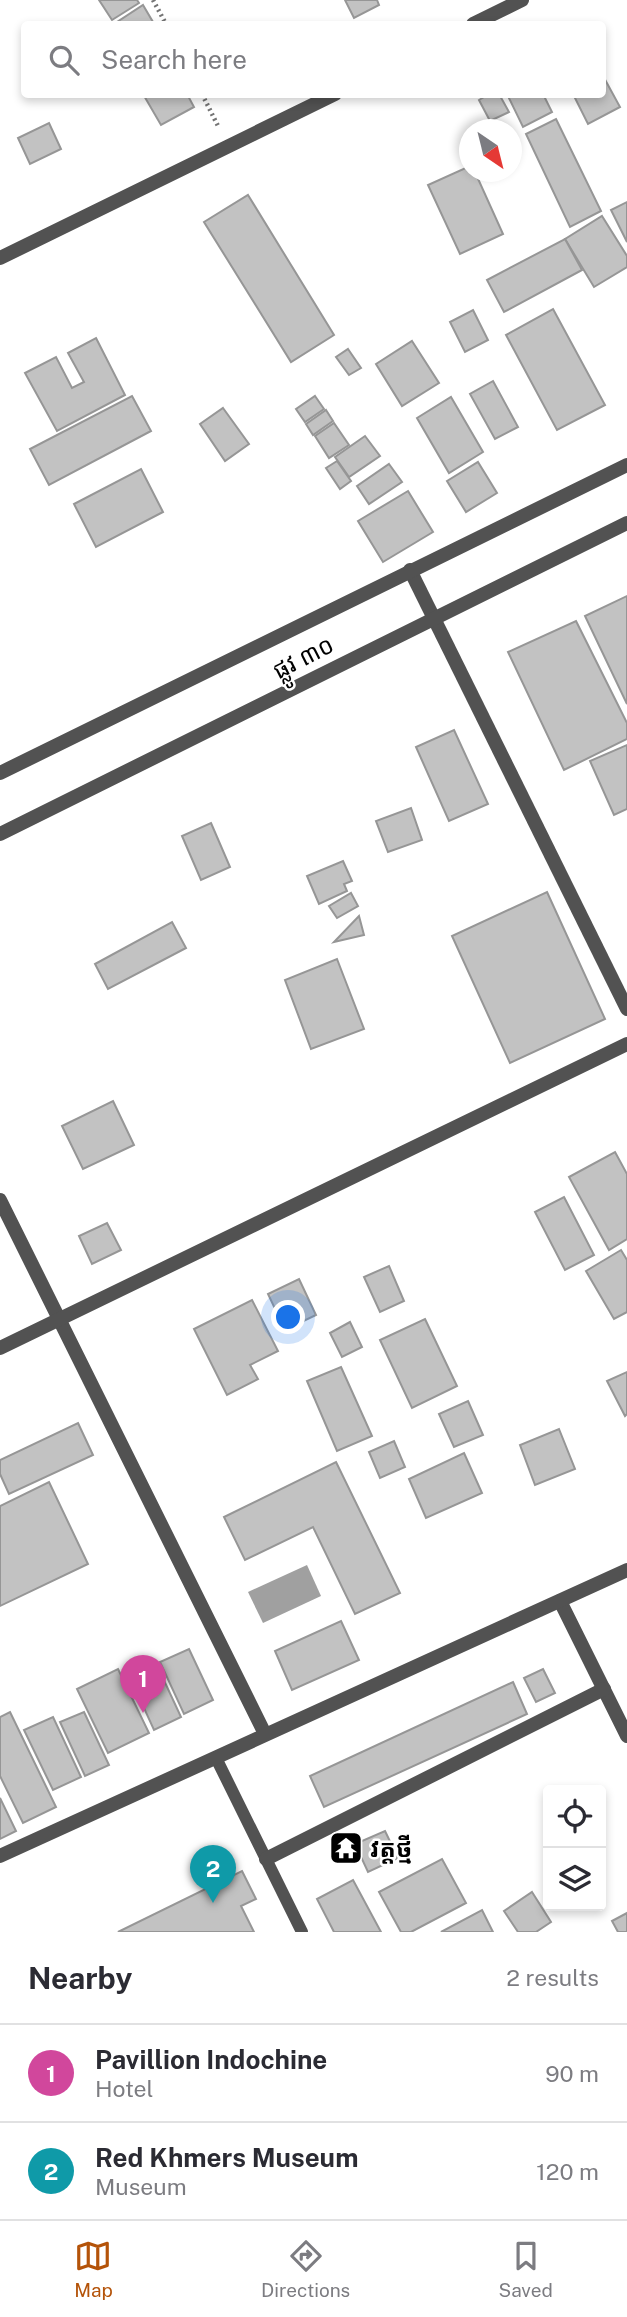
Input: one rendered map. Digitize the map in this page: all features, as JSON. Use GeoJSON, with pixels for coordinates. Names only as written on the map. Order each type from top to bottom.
{"type":"FeatureCollection","features":[{"type":"Feature","properties":{"kind":"street"},"geometry":{"type":"LineString","coordinates":[[479,21],[522,0]]}},
{"type":"Feature","properties":{"kind":"street"},"geometry":{"type":"LineString","coordinates":[[0,258],[327,98]]}},
{"type":"Feature","properties":{"kind":"street","name":"ផ្លូវ ៣០"},"geometry":{"type":"LineString","coordinates":[[0,773],[627,465]]}},
{"type":"Feature","properties":{"kind":"street","name":"ផ្លូវ ៣០"},"geometry":{"type":"LineString","coordinates":[[0,834],[627,523]]}},
{"type":"Feature","properties":{"kind":"street"},"geometry":{"type":"LineString","coordinates":[[410,570],[627,1009]]}},
{"type":"Feature","properties":{"kind":"street"},"geometry":{"type":"LineString","coordinates":[[0,1348],[625,1050]]}},
{"type":"Feature","properties":{"kind":"street"},"geometry":{"type":"LineString","coordinates":[[0,1200],[265,1734]]}},
{"type":"Feature","properties":{"kind":"street"},"geometry":{"type":"LineString","coordinates":[[0,1856],[627,1570]]}},
{"type":"Feature","properties":{"kind":"street"},"geometry":{"type":"LineString","coordinates":[[560,1601],[627,1736]]}},
{"type":"Feature","properties":{"kind":"street"},"geometry":{"type":"LineString","coordinates":[[266,1859],[604,1689]]}},
{"type":"Feature","properties":{"kind":"lane"},"geometry":{"type":"LineString","coordinates":[[216,1758],[302,1932]]}},
{"type":"Feature","properties":{"kind":"path"},"geometry":{"type":"LineString","coordinates":[[153,0],[164,21]]}},
{"type":"Feature","properties":{"kind":"path"},"geometry":{"type":"LineString","coordinates":[[204,98],[229,148]]}},
{"type":"Feature","properties":{"kind":"shaded area"},"geometry":{"type":"Polygon","coordinates":[[[307,1565],[321,1596],[263,1623],[248,1592],[307,1565]]]}},
{"type":"Feature","properties":{"kind":"building"},"geometry":{"type":"Polygon","coordinates":[[[99,0],[137,0],[139,3],[112,20],[99,0]]]}},
{"type":"Feature","properties":{"kind":"building"},"geometry":{"type":"Polygon","coordinates":[[[345,0],[377,0],[379,5],[354,18],[345,0]]]}},
{"type":"Feature","properties":{"kind":"building"},"geometry":{"type":"Polygon","coordinates":[[[143,5],[152,21],[119,21],[143,5]]]}},
{"type":"Feature","properties":{"kind":"building"},"geometry":{"type":"Polygon","coordinates":[[[606,81],[620,107],[588,124],[575,98],[606,98],[606,81]]]}},
{"type":"Feature","properties":{"kind":"building"},"geometry":{"type":"Polygon","coordinates":[[[145,98],[189,98],[194,107],[161,125],[145,98]]]}},
{"type":"Feature","properties":{"kind":"building"},"geometry":{"type":"Polygon","coordinates":[[[501,98],[509,112],[489,119],[479,100],[501,98]]]}},
{"type":"Feature","properties":{"kind":"building"},"geometry":{"type":"Polygon","coordinates":[[[509,98],[545,98],[552,112],[523,127],[522,119],[519,119],[509,98]]]}},
{"type":"Feature","properties":{"kind":"building"},"geometry":{"type":"Polygon","coordinates":[[[556,119],[601,211],[570,227],[526,134],[556,119]]]}},
{"type":"Feature","properties":{"kind":"building"},"geometry":{"type":"Polygon","coordinates":[[[49,123],[61,149],[30,164],[18,138],[49,123]]]}},
{"type":"Feature","properties":{"kind":"building"},"geometry":{"type":"Polygon","coordinates":[[[459,171],[459,182],[480,182],[503,234],[460,254],[428,185],[459,171]]]}},
{"type":"Feature","properties":{"kind":"building"},"geometry":{"type":"Polygon","coordinates":[[[248,195],[334,335],[291,362],[204,222],[248,195]]]}},
{"type":"Feature","properties":{"kind":"building"},"geometry":{"type":"Polygon","coordinates":[[[627,202],[627,242],[611,210],[627,202]]]}},
{"type":"Feature","properties":{"kind":"building"},"geometry":{"type":"Polygon","coordinates":[[[602,216],[627,256],[627,267],[594,287],[565,239],[602,216]]]}},
{"type":"Feature","properties":{"kind":"building"},"geometry":{"type":"Polygon","coordinates":[[[565,239],[582,270],[504,312],[487,280],[565,239]]]}},
{"type":"Feature","properties":{"kind":"building"},"geometry":{"type":"Polygon","coordinates":[[[553,309],[605,405],[557,430],[506,335],[553,309]]]}},
{"type":"Feature","properties":{"kind":"building"},"geometry":{"type":"Polygon","coordinates":[[[473,310],[488,340],[465,352],[450,322],[473,310]]]}},
{"type":"Feature","properties":{"kind":"building"},"geometry":{"type":"Polygon","coordinates":[[[96,338],[125,395],[57,431],[25,373],[56,357],[72,388],[84,382],[68,353],[96,338]]]}},
{"type":"Feature","properties":{"kind":"building"},"geometry":{"type":"Polygon","coordinates":[[[412,341],[439,383],[402,406],[376,364],[412,341]]]}},
{"type":"Feature","properties":{"kind":"building"},"geometry":{"type":"Polygon","coordinates":[[[348,349],[361,368],[349,375],[336,357],[348,349]]]}},
{"type":"Feature","properties":{"kind":"building"},"geometry":{"type":"Polygon","coordinates":[[[493,381],[518,427],[495,439],[470,394],[493,381]]]}},
{"type":"Feature","properties":{"kind":"building"},"geometry":{"type":"Polygon","coordinates":[[[132,396],[151,431],[49,485],[30,449],[132,396]]]}},
{"type":"Feature","properties":{"kind":"building"},"geometry":{"type":"Polygon","coordinates":[[[315,396],[324,409],[305,422],[296,409],[315,396]]]}},
{"type":"Feature","properties":{"kind":"building"},"geometry":{"type":"Polygon","coordinates":[[[451,397],[483,452],[449,473],[417,418],[451,397]]]}},
{"type":"Feature","properties":{"kind":"building"},"geometry":{"type":"Polygon","coordinates":[[[223,408],[249,444],[225,461],[200,424],[223,408]]]}},
{"type":"Feature","properties":{"kind":"building"},"geometry":{"type":"Polygon","coordinates":[[[326,410],[333,421],[313,435],[306,424],[326,410]]]}},
{"type":"Feature","properties":{"kind":"building"},"geometry":{"type":"Polygon","coordinates":[[[334,423],[349,445],[329,458],[315,436],[334,423]]]}},
{"type":"Feature","properties":{"kind":"building"},"geometry":{"type":"Polygon","coordinates":[[[365,436],[380,456],[349,477],[335,457],[365,436]]]}},
{"type":"Feature","properties":{"kind":"building"},"geometry":{"type":"Polygon","coordinates":[[[337,461],[351,481],[340,489],[326,468],[337,461]]]}},
{"type":"Feature","properties":{"kind":"building"},"geometry":{"type":"Polygon","coordinates":[[[478,462],[497,493],[466,512],[447,481],[478,462]]]}},
{"type":"Feature","properties":{"kind":"building"},"geometry":{"type":"Polygon","coordinates":[[[389,464],[402,482],[369,504],[357,486],[389,464]]]}},
{"type":"Feature","properties":{"kind":"building"},"geometry":{"type":"Polygon","coordinates":[[[141,469],[163,512],[96,547],[74,504],[141,469]]]}},
{"type":"Feature","properties":{"kind":"building"},"geometry":{"type":"Polygon","coordinates":[[[408,491],[433,532],[383,562],[358,521],[408,491]]]}},
{"type":"Feature","properties":{"kind":"building"},"geometry":{"type":"Polygon","coordinates":[[[627,596],[627,704],[585,616],[627,596]]]}},
{"type":"Feature","properties":{"kind":"building"},"geometry":{"type":"Polygon","coordinates":[[[576,621],[627,723],[627,739],[564,770],[508,652],[576,621]]]}},
{"type":"Feature","properties":{"kind":"building"},"geometry":{"type":"Polygon","coordinates":[[[454,730],[488,804],[449,821],[416,747],[454,730]]]}},
{"type":"Feature","properties":{"kind":"building"},"geometry":{"type":"Polygon","coordinates":[[[627,745],[627,809],[614,815],[590,761],[627,745]]]}},
{"type":"Feature","properties":{"kind":"building"},"geometry":{"type":"Polygon","coordinates":[[[411,808],[422,840],[388,852],[376,821],[411,808]]]}},
{"type":"Feature","properties":{"kind":"building"},"geometry":{"type":"Polygon","coordinates":[[[211,823],[230,867],[201,880],[182,836],[211,823]]]}},
{"type":"Feature","properties":{"kind":"building"},"geometry":{"type":"Polygon","coordinates":[[[343,861],[352,881],[344,884],[347,891],[319,904],[307,876],[343,861]]]}},
{"type":"Feature","properties":{"kind":"building"},"geometry":{"type":"Polygon","coordinates":[[[547,892],[605,1019],[510,1063],[452,936],[547,892]]]}},
{"type":"Feature","properties":{"kind":"building"},"geometry":{"type":"Polygon","coordinates":[[[351,893],[358,906],[337,918],[329,906],[351,893]]]}},
{"type":"Feature","properties":{"kind":"building"},"geometry":{"type":"Polygon","coordinates":[[[359,916],[364,935],[334,942],[359,916]]]}},
{"type":"Feature","properties":{"kind":"building"},"geometry":{"type":"Polygon","coordinates":[[[172,922],[186,948],[108,989],[95,964],[172,922]]]}},
{"type":"Feature","properties":{"kind":"building"},"geometry":{"type":"Polygon","coordinates":[[[337,959],[364,1029],[311,1049],[285,980],[337,959]]]}},
{"type":"Feature","properties":{"kind":"building"},"geometry":{"type":"Polygon","coordinates":[[[113,1101],[134,1145],[83,1169],[62,1126],[113,1101]]]}},
{"type":"Feature","properties":{"kind":"building"},"geometry":{"type":"Polygon","coordinates":[[[615,1152],[627,1174],[627,1239],[609,1250],[569,1177],[615,1152]]]}},
{"type":"Feature","properties":{"kind":"building"},"geometry":{"type":"Polygon","coordinates":[[[564,1197],[594,1255],[565,1270],[535,1212],[564,1197]]]}},
{"type":"Feature","properties":{"kind":"building"},"geometry":{"type":"Polygon","coordinates":[[[107,1223],[121,1250],[92,1264],[79,1236],[107,1223]]]}},
{"type":"Feature","properties":{"kind":"building"},"geometry":{"type":"Polygon","coordinates":[[[621,1250],[627,1260],[627,1312],[614,1319],[586,1271],[621,1250]]]}},
{"type":"Feature","properties":{"kind":"building"},"geometry":{"type":"Polygon","coordinates":[[[389,1266],[404,1301],[380,1312],[364,1277],[389,1266]]]}},
{"type":"Feature","properties":{"kind":"building"},"geometry":{"type":"Polygon","coordinates":[[[299,1279],[316,1315],[285,1330],[268,1294],[299,1279]]]}},
{"type":"Feature","properties":{"kind":"building"},"geometry":{"type":"Polygon","coordinates":[[[252,1300],[278,1351],[250,1365],[258,1379],[227,1395],[194,1329],[252,1300]]]}},
{"type":"Feature","properties":{"kind":"building"},"geometry":{"type":"Polygon","coordinates":[[[425,1319],[457,1386],[412,1408],[380,1340],[425,1319]]]}},
{"type":"Feature","properties":{"kind":"building"},"geometry":{"type":"Polygon","coordinates":[[[350,1322],[362,1347],[342,1357],[330,1333],[350,1322]]]}},
{"type":"Feature","properties":{"kind":"building"},"geometry":{"type":"Polygon","coordinates":[[[341,1367],[372,1436],[337,1451],[307,1381],[341,1367]]]}},
{"type":"Feature","properties":{"kind":"building"},"geometry":{"type":"Polygon","coordinates":[[[627,1372],[627,1414],[625,1416],[607,1381],[627,1372]]]}},
{"type":"Feature","properties":{"kind":"building"},"geometry":{"type":"Polygon","coordinates":[[[468,1401],[483,1435],[454,1447],[439,1414],[468,1401]]]}},
{"type":"Feature","properties":{"kind":"building"},"geometry":{"type":"Polygon","coordinates":[[[78,1423],[93,1455],[9,1494],[0,1474],[0,1460],[78,1423]]]}},
{"type":"Feature","properties":{"kind":"building"},"geometry":{"type":"Polygon","coordinates":[[[559,1429],[575,1469],[535,1485],[520,1445],[559,1429]]]}},
{"type":"Feature","properties":{"kind":"building"},"geometry":{"type":"Polygon","coordinates":[[[394,1441],[405,1467],[380,1478],[369,1452],[394,1441]]]}},
{"type":"Feature","properties":{"kind":"building"},"geometry":{"type":"Polygon","coordinates":[[[464,1453],[482,1493],[426,1518],[409,1479],[464,1453]]]}},
{"type":"Feature","properties":{"kind":"building"},"geometry":{"type":"Polygon","coordinates":[[[336,1462],[400,1593],[355,1614],[313,1527],[245,1560],[224,1517],[336,1462]]]}},
{"type":"Feature","properties":{"kind":"building"},"geometry":{"type":"Polygon","coordinates":[[[49,1482],[88,1564],[0,1606],[0,1506],[49,1482]]]}},
{"type":"Feature","properties":{"kind":"building"},"geometry":{"type":"Polygon","coordinates":[[[341,1621],[359,1660],[292,1690],[275,1651],[341,1621]]]}},
{"type":"Feature","properties":{"kind":"building"},"geometry":{"type":"Polygon","coordinates":[[[189,1649],[213,1700],[184,1714],[160,1662],[189,1649]]]}},
{"type":"Feature","properties":{"kind":"building"},"geometry":{"type":"Polygon","coordinates":[[[155,1661],[181,1717],[154,1730],[128,1673],[155,1661]]]}},
{"type":"Feature","properties":{"kind":"building"},"geometry":{"type":"Polygon","coordinates":[[[118,1669],[149,1733],[108,1753],[77,1689],[118,1669]]]}},
{"type":"Feature","properties":{"kind":"building"},"geometry":{"type":"Polygon","coordinates":[[[543,1669],[555,1693],[536,1702],[524,1678],[543,1669]]]}},
{"type":"Feature","properties":{"kind":"building"},"geometry":{"type":"Polygon","coordinates":[[[513,1682],[527,1714],[324,1807],[310,1776],[513,1682]]]}},
{"type":"Feature","properties":{"kind":"building"},"geometry":{"type":"Polygon","coordinates":[[[10,1712],[56,1807],[23,1823],[0,1776],[0,1717],[10,1712]]]}},
{"type":"Feature","properties":{"kind":"building"},"geometry":{"type":"Polygon","coordinates":[[[84,1712],[109,1765],[85,1776],[60,1722],[84,1712]]]}},
{"type":"Feature","properties":{"kind":"building"},"geometry":{"type":"Polygon","coordinates":[[[53,1717],[81,1777],[53,1790],[24,1730],[53,1717]]]}},
{"type":"Feature","properties":{"kind":"building"},"geometry":{"type":"Polygon","coordinates":[[[0,1798],[16,1831],[0,1839],[0,1798]]]}},
{"type":"Feature","properties":{"kind":"building"},"geometry":{"type":"Polygon","coordinates":[[[385,1831],[398,1858],[368,1872],[355,1844],[385,1831]]]}},
{"type":"Feature","properties":{"kind":"building"},"geometry":{"type":"Polygon","coordinates":[[[442,1859],[466,1903],[411,1932],[401,1932],[379,1892],[442,1859]]]}},
{"type":"Feature","properties":{"kind":"building"},"geometry":{"type":"Polygon","coordinates":[[[242,1871],[256,1899],[241,1906],[254,1932],[118,1932],[242,1871]]]}},
{"type":"Feature","properties":{"kind":"building"},"geometry":{"type":"Polygon","coordinates":[[[353,1880],[381,1932],[334,1932],[317,1899],[353,1880]]]}},
{"type":"Feature","properties":{"kind":"building"},"geometry":{"type":"Polygon","coordinates":[[[532,1892],[551,1922],[536,1932],[518,1932],[504,1911],[532,1892]]]}},
{"type":"Feature","properties":{"kind":"building"},"geometry":{"type":"Polygon","coordinates":[[[482,1910],[493,1932],[441,1932],[482,1910]]]}},
{"type":"Feature","properties":{"kind":"building"},"geometry":{"type":"Polygon","coordinates":[[[627,1913],[627,1932],[618,1932],[612,1921],[627,1913]]]}},
{"type":"Feature","properties":{"kind":"place","name":"Pavillion Indochine"},"geometry":{"type":"Point","coordinates":[143,1713]}},
{"type":"Feature","properties":{"kind":"place","name":"វត្តថ្មី"},"geometry":{"type":"Point","coordinates":[346,1848]}},
{"type":"Feature","properties":{"kind":"place","name":"Red Khmers Museum"},"geometry":{"type":"Point","coordinates":[213,1903]}}]}
